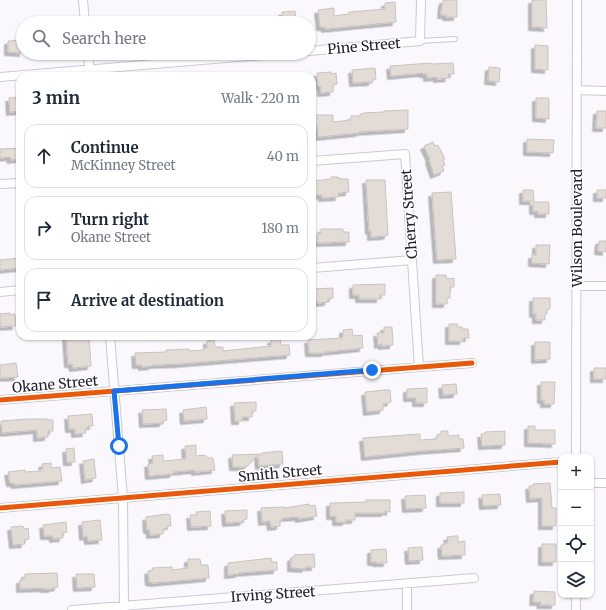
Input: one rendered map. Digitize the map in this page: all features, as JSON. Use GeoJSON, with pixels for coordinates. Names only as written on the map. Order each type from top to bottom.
{"type":"FeatureCollection","features":[{"type":"Feature","properties":{"kind":"street"},"geometry":{"type":"LineString","coordinates":[[83,0],[84,16]]}},
{"type":"Feature","properties":{"kind":"street"},"geometry":{"type":"LineString","coordinates":[[420,41],[421,0]]}},
{"type":"Feature","properties":{"kind":"street","name":"Wilson Boulevard"},"geometry":{"type":"LineString","coordinates":[[576,454],[577,0]]}},
{"type":"Feature","properties":{"kind":"street","name":"Pine Street"},"geometry":{"type":"LineString","coordinates":[[316,50],[420,41]]}},
{"type":"Feature","properties":{"kind":"street"},"geometry":{"type":"LineString","coordinates":[[89,60],[90,72]]}},
{"type":"Feature","properties":{"kind":"street"},"geometry":{"type":"LineString","coordinates":[[100,72],[218,60]]}},
{"type":"Feature","properties":{"kind":"street"},"geometry":{"type":"LineString","coordinates":[[0,77],[16,76]]}},
{"type":"Feature","properties":{"kind":"street"},"geometry":{"type":"LineString","coordinates":[[577,90],[606,91]]}},
{"type":"Feature","properties":{"kind":"street","name":"Cherry Street"},"geometry":{"type":"LineString","coordinates":[[316,161],[405,154],[419,367]]}},
{"type":"Feature","properties":{"kind":"street"},"geometry":{"type":"LineString","coordinates":[[0,184],[16,183]]}},
{"type":"Feature","properties":{"kind":"street"},"geometry":{"type":"LineString","coordinates":[[316,268],[412,260]]}},
{"type":"Feature","properties":{"kind":"street"},"geometry":{"type":"LineString","coordinates":[[576,286],[606,286]]}},
{"type":"Feature","properties":{"kind":"street"},"geometry":{"type":"LineString","coordinates":[[0,292],[16,290]]}},
{"type":"Feature","properties":{"kind":"street"},"geometry":{"type":"LineString","coordinates":[[110,340],[123,498],[124,608]]}},
{"type":"Feature","properties":{"kind":"street","name":"Okane Street"},"geometry":{"type":"LineString","coordinates":[[0,400],[472,364]]}},
{"type":"Feature","properties":{"kind":"street","name":"Smith Street"},"geometry":{"type":"LineString","coordinates":[[0,508],[558,462]]}},
{"type":"Feature","properties":{"kind":"street"},"geometry":{"type":"LineString","coordinates":[[594,483],[606,483]]}},
{"type":"Feature","properties":{"kind":"street","name":"Irving Street"},"geometry":{"type":"LineString","coordinates":[[72,610],[124,608],[474,578]]}},
{"type":"Feature","properties":{"kind":"street"},"geometry":{"type":"LineString","coordinates":[[407,584],[407,610]]}},
{"type":"Feature","properties":{"kind":"street"},"geometry":{"type":"LineString","coordinates":[[576,598],[576,610]]}},
{"type":"Feature","properties":{"kind":"lane"},"geometry":{"type":"LineString","coordinates":[[420,41],[455,39]]}},
{"type":"Feature","properties":{"kind":"building"},"geometry":{"type":"Polygon","coordinates":[[[443,0],[457,0],[457,17],[446,17],[446,15],[441,15],[443,0]]]}},
{"type":"Feature","properties":{"kind":"building"},"geometry":{"type":"Polygon","coordinates":[[[532,0],[546,0],[547,28],[532,27],[532,0]]]}},
{"type":"Feature","properties":{"kind":"building"},"geometry":{"type":"Polygon","coordinates":[[[395,2],[396,22],[325,29],[325,27],[320,27],[318,10],[334,8],[334,16],[349,14],[349,12],[385,9],[385,3],[395,2]]]}},
{"type":"Feature","properties":{"kind":"building"},"geometry":{"type":"Polygon","coordinates":[[[295,11],[295,16],[282,16],[282,12],[295,11]]]}},
{"type":"Feature","properties":{"kind":"building"},"geometry":{"type":"Polygon","coordinates":[[[16,40],[16,53],[8,52],[8,41],[16,40]]]}},
{"type":"Feature","properties":{"kind":"building"},"geometry":{"type":"Polygon","coordinates":[[[535,45],[548,46],[548,70],[535,69],[535,45]]]}},
{"type":"Feature","properties":{"kind":"building"},"geometry":{"type":"Polygon","coordinates":[[[453,63],[454,74],[448,74],[449,78],[437,79],[437,77],[427,78],[427,74],[422,73],[391,76],[390,66],[453,63]]]}},
{"type":"Feature","properties":{"kind":"building"},"geometry":{"type":"Polygon","coordinates":[[[489,67],[500,68],[499,82],[488,81],[489,67]]]}},
{"type":"Feature","properties":{"kind":"building"},"geometry":{"type":"Polygon","coordinates":[[[375,68],[376,79],[372,80],[372,82],[353,83],[352,70],[375,68]]]}},
{"type":"Feature","properties":{"kind":"building"},"geometry":{"type":"Polygon","coordinates":[[[331,72],[331,74],[336,73],[337,84],[333,85],[333,92],[321,93],[321,86],[318,86],[317,73],[331,72]]]}},
{"type":"Feature","properties":{"kind":"building"},"geometry":{"type":"Polygon","coordinates":[[[16,97],[16,111],[10,112],[9,98],[16,97]]]}},
{"type":"Feature","properties":{"kind":"building"},"geometry":{"type":"Polygon","coordinates":[[[536,98],[549,98],[549,119],[536,118],[536,98]]]}},
{"type":"Feature","properties":{"kind":"building"},"geometry":{"type":"Polygon","coordinates":[[[408,110],[408,129],[359,132],[318,137],[316,115],[333,115],[333,122],[351,120],[351,116],[360,116],[360,114],[363,113],[408,110]]]}},
{"type":"Feature","properties":{"kind":"building"},"geometry":{"type":"Polygon","coordinates":[[[597,111],[606,111],[606,128],[596,128],[597,111]]]}},
{"type":"Feature","properties":{"kind":"building"},"geometry":{"type":"Polygon","coordinates":[[[527,139],[554,140],[553,153],[527,152],[527,139]]]}},
{"type":"Feature","properties":{"kind":"building"},"geometry":{"type":"Polygon","coordinates":[[[433,142],[435,146],[438,145],[445,159],[443,160],[445,165],[442,166],[444,171],[434,175],[429,160],[430,159],[424,146],[433,142]]]}},
{"type":"Feature","properties":{"kind":"building"},"geometry":{"type":"Polygon","coordinates":[[[16,148],[16,159],[11,160],[10,157],[0,158],[0,149],[16,148]]]}},
{"type":"Feature","properties":{"kind":"building"},"geometry":{"type":"Polygon","coordinates":[[[331,177],[338,177],[338,179],[348,179],[349,192],[338,193],[339,197],[322,198],[322,195],[316,196],[316,181],[331,179],[331,177]]]}},
{"type":"Feature","properties":{"kind":"building"},"geometry":{"type":"Polygon","coordinates":[[[366,180],[385,180],[388,235],[386,236],[371,237],[371,230],[369,231],[366,180]]]}},
{"type":"Feature","properties":{"kind":"building"},"geometry":{"type":"Polygon","coordinates":[[[523,190],[533,190],[534,201],[523,201],[523,190]]]}},
{"type":"Feature","properties":{"kind":"building"},"geometry":{"type":"Polygon","coordinates":[[[597,190],[606,190],[606,198],[597,198],[597,190]]]}},
{"type":"Feature","properties":{"kind":"building"},"geometry":{"type":"Polygon","coordinates":[[[451,192],[456,259],[437,260],[432,193],[451,192]]]}},
{"type":"Feature","properties":{"kind":"building"},"geometry":{"type":"Polygon","coordinates":[[[533,202],[549,202],[549,214],[538,214],[538,211],[533,211],[533,202]]]}},
{"type":"Feature","properties":{"kind":"building"},"geometry":{"type":"Polygon","coordinates":[[[321,229],[343,229],[343,232],[349,232],[349,242],[317,243],[317,234],[321,234],[321,229]]]}},
{"type":"Feature","properties":{"kind":"building"},"geometry":{"type":"Polygon","coordinates":[[[599,241],[606,241],[606,252],[598,251],[599,241]]]}},
{"type":"Feature","properties":{"kind":"building"},"geometry":{"type":"Polygon","coordinates":[[[536,245],[550,245],[549,264],[532,263],[532,255],[536,255],[536,245]]]}},
{"type":"Feature","properties":{"kind":"building"},"geometry":{"type":"Polygon","coordinates":[[[16,258],[16,268],[0,270],[0,260],[16,258]]]}},
{"type":"Feature","properties":{"kind":"building"},"geometry":{"type":"Polygon","coordinates":[[[436,275],[446,275],[447,279],[454,278],[454,287],[450,287],[450,298],[447,298],[447,304],[436,304],[436,275]]]}},
{"type":"Feature","properties":{"kind":"building"},"geometry":{"type":"Polygon","coordinates":[[[385,284],[385,295],[380,295],[380,299],[359,299],[359,295],[353,295],[353,285],[385,284]]]}},
{"type":"Feature","properties":{"kind":"building"},"geometry":{"type":"Polygon","coordinates":[[[333,288],[333,298],[328,299],[328,302],[317,303],[316,289],[333,288]]]}},
{"type":"Feature","properties":{"kind":"building"},"geometry":{"type":"Polygon","coordinates":[[[533,298],[550,298],[550,309],[547,309],[545,320],[536,320],[536,314],[533,314],[533,298]]]}},
{"type":"Feature","properties":{"kind":"building"},"geometry":{"type":"Polygon","coordinates":[[[10,313],[9,315],[15,314],[16,326],[0,327],[0,314],[10,313]]]}},
{"type":"Feature","properties":{"kind":"building"},"geometry":{"type":"Polygon","coordinates":[[[449,324],[457,324],[458,327],[462,327],[462,329],[468,329],[469,338],[463,338],[463,341],[449,341],[449,324]]]}},
{"type":"Feature","properties":{"kind":"building"},"geometry":{"type":"Polygon","coordinates":[[[384,327],[392,327],[393,345],[378,345],[377,333],[384,333],[384,327]]]}},
{"type":"Feature","properties":{"kind":"building"},"geometry":{"type":"Polygon","coordinates":[[[352,329],[353,336],[362,335],[363,348],[325,353],[309,353],[308,340],[342,338],[343,330],[352,329]]]}},
{"type":"Feature","properties":{"kind":"building"},"geometry":{"type":"Polygon","coordinates":[[[66,340],[89,340],[91,366],[73,368],[72,364],[68,364],[66,340]]]}},
{"type":"Feature","properties":{"kind":"building"},"geometry":{"type":"Polygon","coordinates":[[[214,340],[215,347],[223,347],[223,351],[271,346],[271,340],[280,340],[281,345],[289,345],[290,355],[142,367],[142,365],[136,365],[135,353],[166,352],[166,350],[189,349],[189,351],[204,350],[203,348],[207,348],[207,341],[214,340]]]}},
{"type":"Feature","properties":{"kind":"building"},"geometry":{"type":"Polygon","coordinates":[[[535,342],[550,342],[550,359],[535,360],[535,342]]]}},
{"type":"Feature","properties":{"kind":"building"},"geometry":{"type":"Polygon","coordinates":[[[16,363],[18,377],[0,378],[0,365],[16,363]]]}},
{"type":"Feature","properties":{"kind":"building"},"geometry":{"type":"Polygon","coordinates":[[[594,368],[606,368],[606,379],[594,379],[594,368]]]}},
{"type":"Feature","properties":{"kind":"building"},"geometry":{"type":"Polygon","coordinates":[[[541,382],[555,382],[554,404],[544,404],[544,400],[541,400],[541,382]]]}},
{"type":"Feature","properties":{"kind":"building"},"geometry":{"type":"Polygon","coordinates":[[[456,384],[457,394],[443,395],[442,385],[456,384]]]}},
{"type":"Feature","properties":{"kind":"building"},"geometry":{"type":"Polygon","coordinates":[[[427,388],[427,403],[416,403],[416,398],[407,398],[407,389],[427,388]]]}},
{"type":"Feature","properties":{"kind":"building"},"geometry":{"type":"Polygon","coordinates":[[[390,390],[391,402],[383,404],[383,410],[367,412],[365,392],[390,390]]]}},
{"type":"Feature","properties":{"kind":"building"},"geometry":{"type":"Polygon","coordinates":[[[256,402],[256,411],[252,411],[252,417],[242,417],[242,421],[235,421],[234,403],[256,402]]]}},
{"type":"Feature","properties":{"kind":"building"},"geometry":{"type":"Polygon","coordinates":[[[206,407],[207,419],[184,421],[183,410],[206,407]]]}},
{"type":"Feature","properties":{"kind":"building"},"geometry":{"type":"Polygon","coordinates":[[[166,409],[167,420],[163,421],[163,423],[143,424],[142,410],[166,409]]]}},
{"type":"Feature","properties":{"kind":"building"},"geometry":{"type":"Polygon","coordinates":[[[92,414],[93,426],[88,426],[88,428],[85,429],[86,433],[75,434],[75,429],[69,429],[68,416],[92,414]]]}},
{"type":"Feature","properties":{"kind":"building"},"geometry":{"type":"Polygon","coordinates":[[[29,419],[53,420],[53,431],[48,431],[48,437],[37,438],[37,430],[2,433],[1,421],[29,419]]]}},
{"type":"Feature","properties":{"kind":"building"},"geometry":{"type":"Polygon","coordinates":[[[528,426],[535,426],[535,430],[555,430],[555,444],[528,443],[528,426]]]}},
{"type":"Feature","properties":{"kind":"building"},"geometry":{"type":"Polygon","coordinates":[[[441,431],[448,431],[448,436],[459,435],[459,439],[463,439],[464,448],[365,457],[363,438],[420,434],[420,440],[437,439],[437,435],[441,435],[441,431]]]}},
{"type":"Feature","properties":{"kind":"building"},"geometry":{"type":"Polygon","coordinates":[[[505,431],[505,445],[482,446],[481,434],[485,434],[485,432],[505,431]]]}},
{"type":"Feature","properties":{"kind":"building"},"geometry":{"type":"Polygon","coordinates":[[[196,445],[196,456],[205,455],[207,458],[213,458],[215,470],[173,472],[173,474],[149,476],[148,464],[153,463],[152,456],[163,455],[163,461],[186,459],[185,446],[196,445]]]}},
{"type":"Feature","properties":{"kind":"building"},"geometry":{"type":"Polygon","coordinates":[[[74,448],[75,462],[67,462],[66,449],[74,448]]]}},
{"type":"Feature","properties":{"kind":"building"},"geometry":{"type":"Polygon","coordinates":[[[282,451],[283,464],[259,466],[258,455],[246,467],[233,467],[232,455],[262,454],[282,451]]]}},
{"type":"Feature","properties":{"kind":"building"},"geometry":{"type":"Polygon","coordinates":[[[94,459],[96,478],[85,480],[83,461],[94,459]]]}},
{"type":"Feature","properties":{"kind":"building"},"geometry":{"type":"Polygon","coordinates":[[[51,463],[51,468],[60,467],[62,481],[15,485],[14,483],[10,483],[8,472],[25,470],[25,472],[41,471],[41,469],[43,469],[42,464],[51,463]]]}},
{"type":"Feature","properties":{"kind":"building"},"geometry":{"type":"Polygon","coordinates":[[[550,483],[552,508],[556,508],[556,526],[542,526],[542,498],[530,499],[529,486],[533,486],[533,484],[550,483]]]}},
{"type":"Feature","properties":{"kind":"building"},"geometry":{"type":"Polygon","coordinates":[[[464,492],[464,503],[440,503],[440,493],[464,492]]]}},
{"type":"Feature","properties":{"kind":"building"},"geometry":{"type":"Polygon","coordinates":[[[500,494],[501,505],[483,506],[482,495],[500,494]]]}},
{"type":"Feature","properties":{"kind":"building"},"geometry":{"type":"Polygon","coordinates":[[[425,495],[426,508],[406,509],[405,496],[425,495]]]}},
{"type":"Feature","properties":{"kind":"building"},"geometry":{"type":"Polygon","coordinates":[[[366,500],[390,500],[390,512],[355,513],[355,520],[346,520],[346,522],[336,522],[336,516],[330,516],[330,503],[366,502],[366,500]]]}},
{"type":"Feature","properties":{"kind":"building"},"geometry":{"type":"Polygon","coordinates":[[[309,504],[309,506],[315,505],[317,516],[299,519],[299,517],[282,518],[282,521],[280,521],[280,526],[271,527],[270,521],[262,522],[261,508],[285,508],[309,504]]]}},
{"type":"Feature","properties":{"kind":"building"},"geometry":{"type":"Polygon","coordinates":[[[247,510],[247,519],[243,520],[243,522],[226,523],[225,511],[247,510]]]}},
{"type":"Feature","properties":{"kind":"building"},"geometry":{"type":"Polygon","coordinates":[[[210,511],[211,526],[191,527],[190,515],[197,515],[196,512],[210,511]]]}},
{"type":"Feature","properties":{"kind":"building"},"geometry":{"type":"Polygon","coordinates":[[[166,514],[170,515],[171,526],[167,526],[167,528],[163,529],[163,534],[150,535],[150,530],[147,530],[146,517],[166,514]]]}},
{"type":"Feature","properties":{"kind":"building"},"geometry":{"type":"Polygon","coordinates":[[[100,520],[102,540],[88,541],[87,536],[83,537],[82,522],[100,520]]]}},
{"type":"Feature","properties":{"kind":"building"},"geometry":{"type":"Polygon","coordinates":[[[66,522],[67,532],[62,533],[63,538],[53,539],[53,536],[44,536],[43,525],[66,522]]]}},
{"type":"Feature","properties":{"kind":"building"},"geometry":{"type":"Polygon","coordinates":[[[23,526],[24,529],[28,528],[29,539],[24,540],[25,544],[13,545],[11,527],[23,526]]]}},
{"type":"Feature","properties":{"kind":"building"},"geometry":{"type":"Polygon","coordinates":[[[458,536],[458,542],[465,541],[465,555],[442,556],[441,545],[448,543],[447,537],[458,536]]]}},
{"type":"Feature","properties":{"kind":"building"},"geometry":{"type":"Polygon","coordinates":[[[542,544],[556,544],[556,562],[542,562],[542,544]]]}},
{"type":"Feature","properties":{"kind":"building"},"geometry":{"type":"Polygon","coordinates":[[[422,547],[423,560],[409,561],[408,548],[422,547]]]}},
{"type":"Feature","properties":{"kind":"building"},"geometry":{"type":"Polygon","coordinates":[[[386,549],[387,563],[371,562],[371,550],[386,549]]]}},
{"type":"Feature","properties":{"kind":"building"},"geometry":{"type":"Polygon","coordinates":[[[314,554],[315,567],[306,567],[305,569],[291,568],[291,558],[294,557],[294,555],[314,554]]]}},
{"type":"Feature","properties":{"kind":"building"},"geometry":{"type":"Polygon","coordinates":[[[271,558],[272,562],[277,562],[277,570],[228,575],[228,563],[271,558]]]}},
{"type":"Feature","properties":{"kind":"building"},"geometry":{"type":"Polygon","coordinates":[[[188,559],[200,559],[201,565],[208,565],[209,578],[154,583],[149,582],[148,571],[153,570],[152,568],[172,567],[172,570],[188,568],[188,559]]]}},
{"type":"Feature","properties":{"kind":"building"},"geometry":{"type":"Polygon","coordinates":[[[57,573],[58,587],[52,589],[20,589],[20,580],[25,578],[25,574],[57,573]]]}},
{"type":"Feature","properties":{"kind":"building"},"geometry":{"type":"Polygon","coordinates":[[[76,574],[94,574],[95,587],[77,588],[76,574]]]}},
{"type":"Feature","properties":{"kind":"building"},"geometry":{"type":"Polygon","coordinates":[[[534,591],[555,592],[555,605],[540,605],[541,602],[533,602],[534,591]]]}},
{"type":"Feature","properties":{"kind":"cycle path"},"geometry":{"type":"LineString","coordinates":[[0,400],[472,363]]}},
{"type":"Feature","properties":{"kind":"cycle path"},"geometry":{"type":"LineString","coordinates":[[0,508],[558,462]]}},
{"type":"Feature","properties":{"kind":"route"},"geometry":{"type":"LineString","coordinates":[[119,446],[114,391],[372,370]]}}]}
